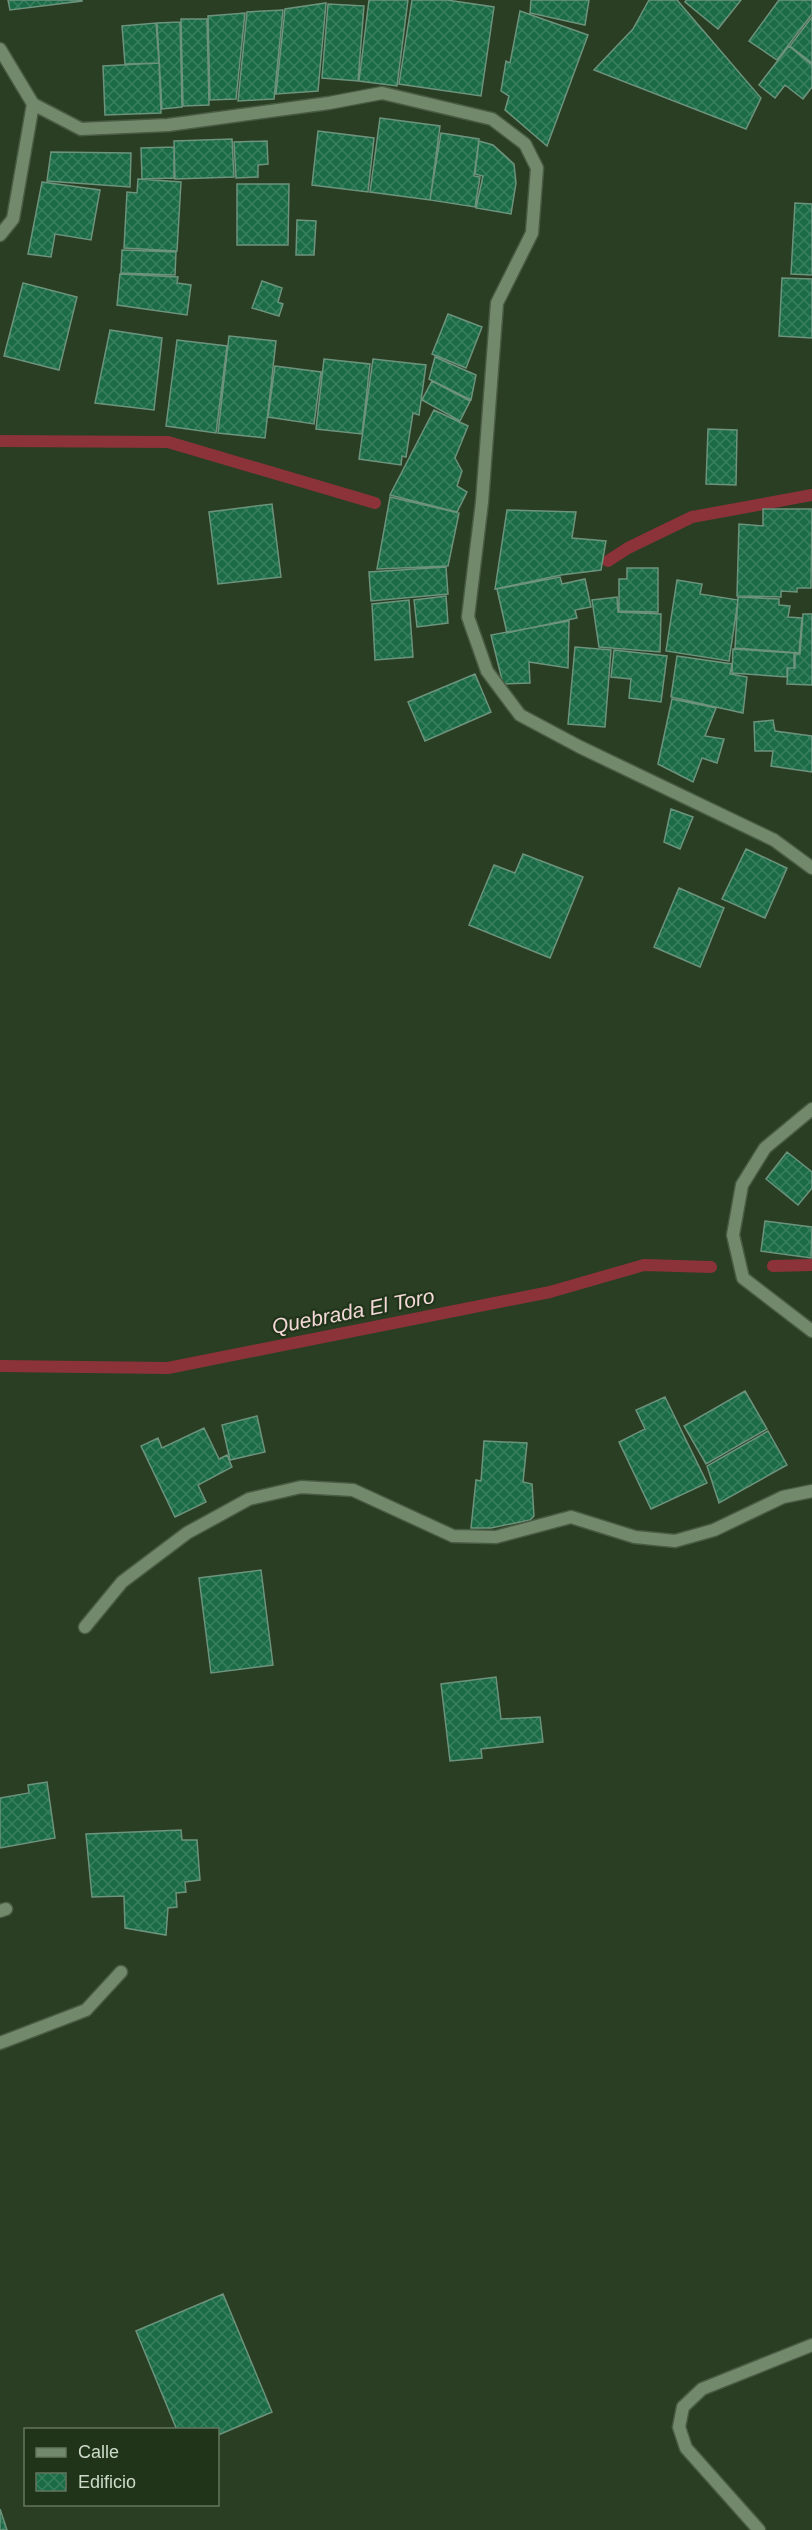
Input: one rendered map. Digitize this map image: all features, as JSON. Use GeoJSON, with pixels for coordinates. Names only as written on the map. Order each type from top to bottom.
{"type":"FeatureCollection","features":[{"type":"Feature","properties":{"kind":"street"},"geometry":{"type":"LineString","coordinates":[[0,49],[33,104],[81,129],[168,125],[330,103],[382,93],[492,119],[525,144],[537,168],[532,233],[496,303],[482,502],[468,617],[487,671],[520,715],[580,747],[774,840],[812,868]]}},
{"type":"Feature","properties":{"kind":"street"},"geometry":{"type":"LineString","coordinates":[[0,235],[13,219],[33,104]]}},
{"type":"Feature","properties":{"kind":"street"},"geometry":{"type":"LineString","coordinates":[[812,1109],[765,1148],[742,1185],[733,1235],[743,1278],[812,1331]]}},
{"type":"Feature","properties":{"kind":"street"},"geometry":{"type":"LineString","coordinates":[[85,1627],[122,1582],[187,1533],[249,1500],[301,1487],[353,1490],[453,1536],[496,1537],[571,1517],[635,1537],[675,1541],[714,1530],[783,1497],[812,1491]]}},
{"type":"Feature","properties":{"kind":"street"},"geometry":{"type":"LineString","coordinates":[[0,2043],[86,2010],[121,1972]]}},
{"type":"Feature","properties":{"kind":"street"},"geometry":{"type":"LineString","coordinates":[[759,2530],[686,2448],[679,2427],[683,2407],[702,2389],[812,2346]]}},
{"type":"Feature","properties":{"kind":"building"},"geometry":{"type":"Polygon","coordinates":[[[8,0],[82,0],[82,1],[10,10],[8,0]]]}},
{"type":"Feature","properties":{"kind":"building"},"geometry":{"type":"Polygon","coordinates":[[[369,0],[408,0],[397,86],[359,81],[369,0]]]}},
{"type":"Feature","properties":{"kind":"building"},"geometry":{"type":"Polygon","coordinates":[[[412,0],[447,0],[494,7],[481,96],[399,84],[412,0]]]}},
{"type":"Feature","properties":{"kind":"building"},"geometry":{"type":"Polygon","coordinates":[[[531,0],[589,0],[585,25],[530,13],[531,0]]]}},
{"type":"Feature","properties":{"kind":"building"},"geometry":{"type":"Polygon","coordinates":[[[649,0],[677,0],[761,98],[746,129],[594,70],[633,29],[649,0]]]}},
{"type":"Feature","properties":{"kind":"building"},"geometry":{"type":"Polygon","coordinates":[[[686,0],[741,0],[718,29],[685,2],[686,0]]]}},
{"type":"Feature","properties":{"kind":"building"},"geometry":{"type":"Polygon","coordinates":[[[779,0],[812,0],[812,14],[777,60],[749,41],[779,0]]]}},
{"type":"Feature","properties":{"kind":"building"},"geometry":{"type":"Polygon","coordinates":[[[326,3],[318,91],[276,94],[285,9],[326,3]]]}},
{"type":"Feature","properties":{"kind":"building"},"geometry":{"type":"Polygon","coordinates":[[[328,4],[364,6],[358,81],[322,78],[328,4]]]}},
{"type":"Feature","properties":{"kind":"building"},"geometry":{"type":"Polygon","coordinates":[[[283,10],[274,99],[238,101],[247,12],[283,10]]]}},
{"type":"Feature","properties":{"kind":"building"},"geometry":{"type":"Polygon","coordinates":[[[520,11],[588,35],[547,146],[505,110],[509,96],[501,91],[506,61],[510,63],[520,11]]]}},
{"type":"Feature","properties":{"kind":"building"},"geometry":{"type":"Polygon","coordinates":[[[245,13],[236,99],[210,100],[208,16],[245,13]]]}},
{"type":"Feature","properties":{"kind":"building"},"geometry":{"type":"Polygon","coordinates":[[[812,17],[812,63],[790,46],[812,17]]]}},
{"type":"Feature","properties":{"kind":"building"},"geometry":{"type":"Polygon","coordinates":[[[181,19],[207,19],[209,105],[183,106],[181,19]]]}},
{"type":"Feature","properties":{"kind":"building"},"geometry":{"type":"Polygon","coordinates":[[[180,22],[182,107],[162,109],[157,23],[180,22]]]}},
{"type":"Feature","properties":{"kind":"building"},"geometry":{"type":"Polygon","coordinates":[[[156,23],[159,63],[125,64],[122,26],[156,23]]]}},
{"type":"Feature","properties":{"kind":"building"},"geometry":{"type":"Polygon","coordinates":[[[789,46],[812,65],[812,87],[803,99],[785,85],[775,98],[759,85],[789,46]]]}},
{"type":"Feature","properties":{"kind":"building"},"geometry":{"type":"Polygon","coordinates":[[[159,63],[161,113],[105,115],[103,66],[159,63]]]}},
{"type":"Feature","properties":{"kind":"building"},"geometry":{"type":"Polygon","coordinates":[[[380,118],[440,126],[430,200],[370,192],[380,118]]]}},
{"type":"Feature","properties":{"kind":"building"},"geometry":{"type":"Polygon","coordinates":[[[318,131],[374,138],[368,192],[312,185],[318,131]]]}},
{"type":"Feature","properties":{"kind":"building"},"geometry":{"type":"Polygon","coordinates":[[[441,133],[479,139],[474,176],[480,177],[475,207],[430,200],[441,133]]]}},
{"type":"Feature","properties":{"kind":"building"},"geometry":{"type":"Polygon","coordinates":[[[232,139],[234,177],[175,179],[174,141],[232,139]]]}},
{"type":"Feature","properties":{"kind":"building"},"geometry":{"type":"Polygon","coordinates":[[[267,141],[268,164],[258,165],[258,177],[236,178],[234,142],[267,141]]]}},
{"type":"Feature","properties":{"kind":"building"},"geometry":{"type":"Polygon","coordinates":[[[479,141],[493,145],[514,164],[516,183],[511,214],[476,208],[483,176],[475,174],[479,141]]]}},
{"type":"Feature","properties":{"kind":"building"},"geometry":{"type":"Polygon","coordinates":[[[174,147],[174,178],[142,179],[141,148],[174,147]]]}},
{"type":"Feature","properties":{"kind":"building"},"geometry":{"type":"Polygon","coordinates":[[[51,152],[131,153],[130,187],[47,181],[51,152]]]}},
{"type":"Feature","properties":{"kind":"building"},"geometry":{"type":"Polygon","coordinates":[[[138,179],[181,182],[177,251],[124,248],[127,192],[137,193],[138,179]]]}},
{"type":"Feature","properties":{"kind":"building"},"geometry":{"type":"Polygon","coordinates":[[[42,182],[100,190],[91,240],[55,234],[51,257],[28,254],[42,182]]]}},
{"type":"Feature","properties":{"kind":"building"},"geometry":{"type":"Polygon","coordinates":[[[237,184],[289,184],[288,245],[237,245],[237,184]]]}},
{"type":"Feature","properties":{"kind":"building"},"geometry":{"type":"Polygon","coordinates":[[[795,203],[812,204],[812,275],[791,274],[795,203]]]}},
{"type":"Feature","properties":{"kind":"building"},"geometry":{"type":"Polygon","coordinates":[[[297,220],[316,221],[314,255],[296,255],[297,220]]]}},
{"type":"Feature","properties":{"kind":"building"},"geometry":{"type":"Polygon","coordinates":[[[122,250],[176,252],[175,275],[121,273],[122,250]]]}},
{"type":"Feature","properties":{"kind":"building"},"geometry":{"type":"Polygon","coordinates":[[[120,274],[178,277],[177,283],[191,285],[187,315],[117,305],[120,274]]]}},
{"type":"Feature","properties":{"kind":"building"},"geometry":{"type":"Polygon","coordinates":[[[782,278],[812,279],[812,338],[779,336],[782,278]]]}},
{"type":"Feature","properties":{"kind":"building"},"geometry":{"type":"Polygon","coordinates":[[[262,281],[282,288],[278,302],[283,304],[279,316],[252,308],[262,281]]]}},
{"type":"Feature","properties":{"kind":"building"},"geometry":{"type":"Polygon","coordinates":[[[23,283],[77,297],[59,370],[4,356],[23,283]]]}},
{"type":"Feature","properties":{"kind":"building"},"geometry":{"type":"Polygon","coordinates":[[[448,314],[482,327],[466,368],[432,354],[448,314]]]}},
{"type":"Feature","properties":{"kind":"building"},"geometry":{"type":"Polygon","coordinates":[[[110,330],[162,338],[154,410],[95,403],[110,330]]]}},
{"type":"Feature","properties":{"kind":"building"},"geometry":{"type":"Polygon","coordinates":[[[229,336],[276,341],[265,438],[218,433],[229,336]]]}},
{"type":"Feature","properties":{"kind":"building"},"geometry":{"type":"Polygon","coordinates":[[[177,340],[227,346],[216,433],[166,426],[177,340]]]}},
{"type":"Feature","properties":{"kind":"building"},"geometry":{"type":"Polygon","coordinates":[[[435,357],[476,375],[471,400],[429,379],[435,357]]]}},
{"type":"Feature","properties":{"kind":"building"},"geometry":{"type":"Polygon","coordinates":[[[324,359],[370,364],[362,434],[316,429],[324,359]]]}},
{"type":"Feature","properties":{"kind":"building"},"geometry":{"type":"Polygon","coordinates":[[[373,359],[426,365],[419,415],[413,413],[406,457],[402,456],[401,465],[359,459],[373,359]]]}},
{"type":"Feature","properties":{"kind":"building"},"geometry":{"type":"Polygon","coordinates":[[[275,366],[321,372],[314,424],[268,417],[275,366]]]}},
{"type":"Feature","properties":{"kind":"building"},"geometry":{"type":"Polygon","coordinates":[[[432,381],[470,401],[460,421],[422,400],[432,381]]]}},
{"type":"Feature","properties":{"kind":"building"},"geometry":{"type":"Polygon","coordinates":[[[434,410],[468,426],[455,458],[462,471],[457,486],[467,492],[457,512],[390,495],[434,410]]]}},
{"type":"Feature","properties":{"kind":"building"},"geometry":{"type":"Polygon","coordinates":[[[708,429],[737,430],[736,485],[706,484],[708,429]]]}},
{"type":"Feature","properties":{"kind":"building"},"geometry":{"type":"Polygon","coordinates":[[[390,497],[459,513],[448,566],[377,569],[390,497]]]}},
{"type":"Feature","properties":{"kind":"building"},"geometry":{"type":"Polygon","coordinates":[[[272,504],[281,577],[218,584],[209,512],[272,504]]]}},
{"type":"Feature","properties":{"kind":"building"},"geometry":{"type":"Polygon","coordinates":[[[763,509],[812,509],[811,588],[797,588],[797,592],[781,591],[781,597],[737,596],[739,524],[763,526],[763,509]]]}},
{"type":"Feature","properties":{"kind":"building"},"geometry":{"type":"Polygon","coordinates":[[[507,510],[576,512],[572,538],[606,541],[601,570],[561,575],[495,589],[507,510]]]}},
{"type":"Feature","properties":{"kind":"building"},"geometry":{"type":"Polygon","coordinates":[[[446,567],[448,594],[371,601],[369,572],[446,567]]]}},
{"type":"Feature","properties":{"kind":"building"},"geometry":{"type":"Polygon","coordinates":[[[627,568],[658,568],[658,612],[619,611],[619,579],[627,579],[627,568]]]}},
{"type":"Feature","properties":{"kind":"building"},"geometry":{"type":"Polygon","coordinates":[[[560,577],[562,584],[585,579],[591,607],[575,610],[577,618],[507,633],[497,589],[560,577]]]}},
{"type":"Feature","properties":{"kind":"building"},"geometry":{"type":"Polygon","coordinates":[[[677,580],[702,584],[700,594],[738,600],[729,661],[666,651],[677,580]]]}},
{"type":"Feature","properties":{"kind":"building"},"geometry":{"type":"Polygon","coordinates":[[[446,596],[448,623],[417,627],[414,600],[446,596]]]}},
{"type":"Feature","properties":{"kind":"building"},"geometry":{"type":"Polygon","coordinates":[[[617,597],[618,612],[661,614],[660,652],[599,647],[592,600],[617,597]]]}},
{"type":"Feature","properties":{"kind":"building"},"geometry":{"type":"Polygon","coordinates":[[[738,597],[779,599],[779,605],[790,606],[788,617],[802,618],[799,653],[735,648],[738,597]]]}},
{"type":"Feature","properties":{"kind":"building"},"geometry":{"type":"Polygon","coordinates":[[[409,600],[413,657],[375,660],[372,604],[409,600]]]}},
{"type":"Feature","properties":{"kind":"building"},"geometry":{"type":"Polygon","coordinates":[[[803,614],[812,614],[812,685],[787,684],[788,668],[795,668],[795,654],[800,654],[803,614]]]}},
{"type":"Feature","properties":{"kind":"building"},"geometry":{"type":"Polygon","coordinates":[[[569,621],[568,668],[529,662],[530,683],[503,684],[491,635],[569,621]]]}},
{"type":"Feature","properties":{"kind":"building"},"geometry":{"type":"Polygon","coordinates":[[[575,647],[611,650],[605,727],[568,724],[575,647]]]}},
{"type":"Feature","properties":{"kind":"building"},"geometry":{"type":"Polygon","coordinates":[[[733,649],[794,653],[794,668],[787,668],[787,677],[732,673],[733,649]]]}},
{"type":"Feature","properties":{"kind":"building"},"geometry":{"type":"Polygon","coordinates":[[[614,650],[667,656],[661,702],[629,698],[631,679],[611,677],[614,650]]]}},
{"type":"Feature","properties":{"kind":"building"},"geometry":{"type":"Polygon","coordinates":[[[677,656],[732,664],[730,674],[747,677],[743,713],[671,697],[677,656]]]}},
{"type":"Feature","properties":{"kind":"building"},"geometry":{"type":"Polygon","coordinates":[[[475,674],[491,712],[425,741],[408,702],[475,674]]]}},
{"type":"Feature","properties":{"kind":"building"},"geometry":{"type":"Polygon","coordinates":[[[672,699],[716,708],[705,736],[724,739],[717,763],[702,758],[693,782],[658,764],[672,699]]]}},
{"type":"Feature","properties":{"kind":"building"},"geometry":{"type":"Polygon","coordinates":[[[773,720],[775,731],[812,736],[812,772],[771,766],[773,751],[755,751],[754,722],[773,720]]]}},
{"type":"Feature","properties":{"kind":"building"},"geometry":{"type":"Polygon","coordinates":[[[671,809],[693,817],[680,849],[664,842],[671,809]]]}},
{"type":"Feature","properties":{"kind":"building"},"geometry":{"type":"Polygon","coordinates":[[[746,849],[787,868],[765,918],[722,899],[746,849]]]}},
{"type":"Feature","properties":{"kind":"building"},"geometry":{"type":"Polygon","coordinates":[[[523,854],[583,877],[550,958],[469,925],[494,865],[515,873],[523,854]]]}},
{"type":"Feature","properties":{"kind":"building"},"geometry":{"type":"Polygon","coordinates":[[[679,888],[724,908],[700,967],[654,947],[679,888]]]}},
{"type":"Feature","properties":{"kind":"building"},"geometry":{"type":"Polygon","coordinates":[[[787,1152],[812,1172],[812,1188],[798,1205],[766,1179],[787,1152]]]}},
{"type":"Feature","properties":{"kind":"building"},"geometry":{"type":"Polygon","coordinates":[[[765,1221],[812,1227],[811,1258],[761,1251],[765,1221]]]}},
{"type":"Feature","properties":{"kind":"building"},"geometry":{"type":"Polygon","coordinates":[[[745,1391],[767,1429],[706,1464],[684,1426],[745,1391]]]}},
{"type":"Feature","properties":{"kind":"building"},"geometry":{"type":"Polygon","coordinates":[[[665,1397],[707,1483],[651,1509],[619,1442],[645,1429],[636,1410],[665,1397]]]}},
{"type":"Feature","properties":{"kind":"building"},"geometry":{"type":"Polygon","coordinates":[[[257,1416],[265,1452],[230,1460],[222,1425],[257,1416]]]}},
{"type":"Feature","properties":{"kind":"building"},"geometry":{"type":"Polygon","coordinates":[[[204,1428],[219,1459],[227,1455],[232,1467],[198,1485],[206,1502],[175,1517],[141,1446],[158,1438],[162,1448],[204,1428]]]}},
{"type":"Feature","properties":{"kind":"building"},"geometry":{"type":"Polygon","coordinates":[[[768,1431],[787,1465],[719,1503],[707,1466],[768,1431]]]}},
{"type":"Feature","properties":{"kind":"building"},"geometry":{"type":"Polygon","coordinates":[[[484,1441],[527,1443],[523,1482],[532,1484],[534,1516],[530,1520],[491,1528],[471,1528],[476,1480],[481,1481],[484,1441]]]}},
{"type":"Feature","properties":{"kind":"building"},"geometry":{"type":"Polygon","coordinates":[[[261,1570],[273,1665],[211,1673],[199,1578],[261,1570]]]}},
{"type":"Feature","properties":{"kind":"building"},"geometry":{"type":"Polygon","coordinates":[[[496,1677],[501,1719],[540,1717],[543,1742],[481,1749],[482,1758],[450,1761],[441,1684],[496,1677]]]}},
{"type":"Feature","properties":{"kind":"building"},"geometry":{"type":"Polygon","coordinates":[[[47,1782],[55,1838],[0,1848],[0,1798],[29,1793],[28,1785],[47,1782]]]}},
{"type":"Feature","properties":{"kind":"building"},"geometry":{"type":"Polygon","coordinates":[[[181,1830],[182,1840],[197,1840],[200,1880],[185,1882],[186,1892],[176,1893],[177,1907],[168,1908],[166,1935],[125,1928],[124,1896],[92,1897],[86,1834],[181,1830]]]}},
{"type":"Feature","properties":{"kind":"building"},"geometry":{"type":"Polygon","coordinates":[[[223,2294],[272,2412],[219,2435],[219,2428],[176,2428],[136,2331],[223,2294]]]}},
{"type":"Feature","properties":{"kind":"building"},"geometry":{"type":"Polygon","coordinates":[[[0,2509],[7,2530],[0,2530],[0,2509]]]}},
{"type":"Feature","properties":{"kind":"waterway"},"geometry":{"type":"LineString","coordinates":[[0,441],[168,442],[375,503]]}},
{"type":"Feature","properties":{"kind":"waterway"},"geometry":{"type":"LineString","coordinates":[[608,561],[628,548],[692,517],[812,495]]}},
{"type":"Feature","properties":{"kind":"waterway","name":"Quebrada El Toro"},"geometry":{"type":"LineString","coordinates":[[0,1366],[168,1368],[550,1292],[644,1265],[711,1267]]}},
{"type":"Feature","properties":{"kind":"waterway","name":"Quebrada El Toro"},"geometry":{"type":"LineString","coordinates":[[773,1266],[812,1265]]}}]}
